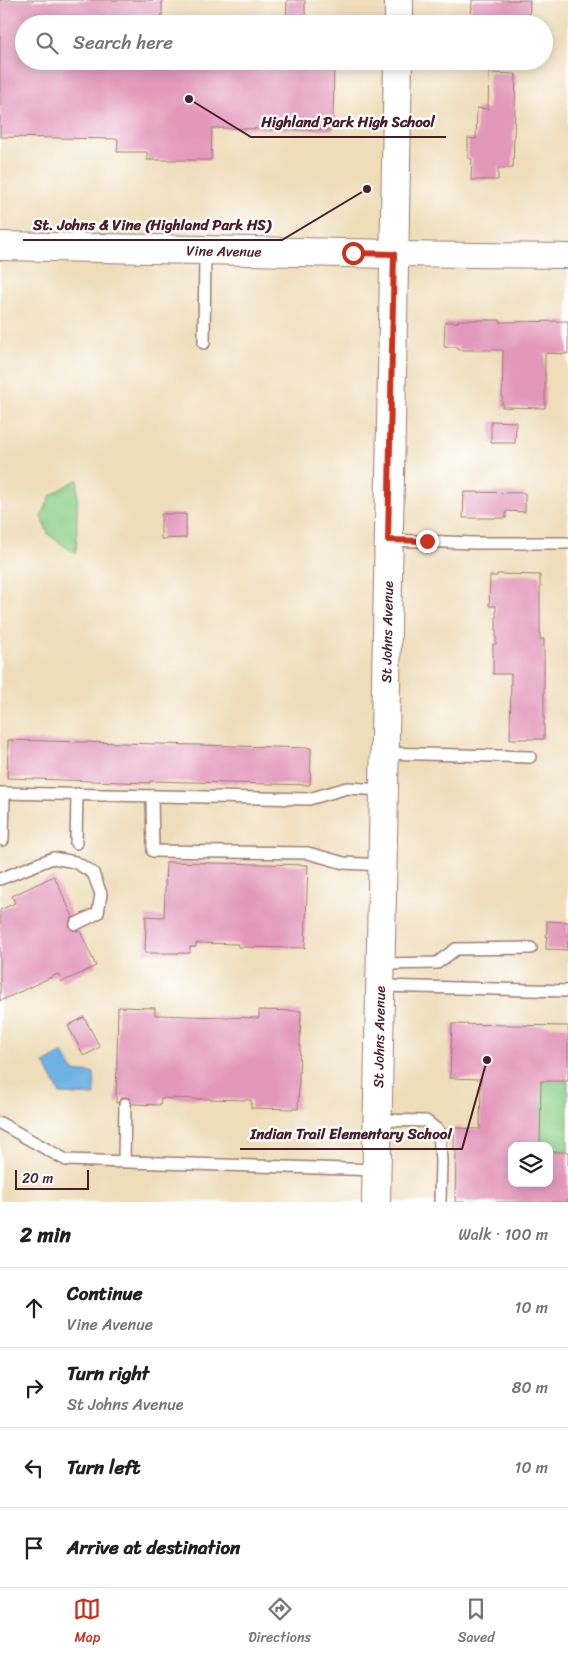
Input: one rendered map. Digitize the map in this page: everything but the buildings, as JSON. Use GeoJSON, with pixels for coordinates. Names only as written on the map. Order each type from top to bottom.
{"type":"FeatureCollection","features":[{"type":"Feature","properties":{"kind":"street"},"geometry":{"type":"LineString","coordinates":[[399,0],[399,15]]}},
{"type":"Feature","properties":{"kind":"street","name":"St Johns Avenue"},"geometry":{"type":"LineString","coordinates":[[376,1202],[398,70]]}},
{"type":"Feature","properties":{"kind":"street","name":"Vine Avenue"},"geometry":{"type":"LineString","coordinates":[[0,246],[568,256]]}},
{"type":"Feature","properties":{"kind":"lane"},"geometry":{"type":"LineString","coordinates":[[204,343],[205,250]]}},
{"type":"Feature","properties":{"kind":"lane"},"geometry":{"type":"LineString","coordinates":[[388,540],[474,543],[568,543]]}},
{"type":"Feature","properties":{"kind":"lane"},"geometry":{"type":"LineString","coordinates":[[384,753],[530,757]]}},
{"type":"Feature","properties":{"kind":"lane"},"geometry":{"type":"LineString","coordinates":[[3,840],[2,793],[309,799],[347,788],[384,790]]}},
{"type":"Feature","properties":{"kind":"lane"},"geometry":{"type":"LineString","coordinates":[[76,843],[77,794]]}},
{"type":"Feature","properties":{"kind":"lane"},"geometry":{"type":"LineString","coordinates":[[152,796],[153,850],[308,853],[344,863],[382,865]]}},
{"type":"Feature","properties":{"kind":"lane"},"geometry":{"type":"LineString","coordinates":[[0,879],[53,858],[75,862],[92,873],[101,894],[98,913],[76,924]]}},
{"type":"Feature","properties":{"kind":"lane"},"geometry":{"type":"LineString","coordinates":[[380,975],[437,963],[456,949],[531,948]]}},
{"type":"Feature","properties":{"kind":"lane"},"geometry":{"type":"LineString","coordinates":[[380,975],[568,991]]}},
{"type":"Feature","properties":{"kind":"lane"},"geometry":{"type":"LineString","coordinates":[[124,1161],[125,1104]]}},
{"type":"Feature","properties":{"kind":"lane"},"geometry":{"type":"LineString","coordinates":[[377,1120],[426,1121],[439,1131],[441,1161],[440,1202]]}},
{"type":"Feature","properties":{"kind":"lane"},"geometry":{"type":"LineString","coordinates":[[0,1123],[66,1160],[376,1170]]}},
{"type":"Feature","properties":{"kind":"green space"},"geometry":{"type":"Polygon","coordinates":[[[78,479],[76,554],[49,535],[41,517],[51,495],[78,479]]]}},
{"type":"Feature","properties":{"kind":"green space"},"geometry":{"type":"Polygon","coordinates":[[[541,1081],[568,1081],[568,1152],[553,1152],[553,1142],[525,1142],[541,1081]]]}},
{"type":"Feature","properties":{"kind":"water"},"geometry":{"type":"Polygon","coordinates":[[[63,1053],[73,1071],[94,1073],[95,1096],[60,1094],[44,1063],[63,1053]]]}},
{"type":"Feature","properties":{"kind":"place","name":"Highland Park High School"},"geometry":{"type":"Point","coordinates":[189,99]}},
{"type":"Feature","properties":{"kind":"place","name":"St. Johns & Vine (Highland Park HS)"},"geometry":{"type":"Point","coordinates":[367,189]}},
{"type":"Feature","properties":{"kind":"place","name":"Indian Trail Elementary School"},"geometry":{"type":"Point","coordinates":[487,1060]}},
{"type":"Feature","properties":{"kind":"route"},"geometry":{"type":"LineString","coordinates":[[353,253],[394,254],[388,540],[427,541]]}}]}
